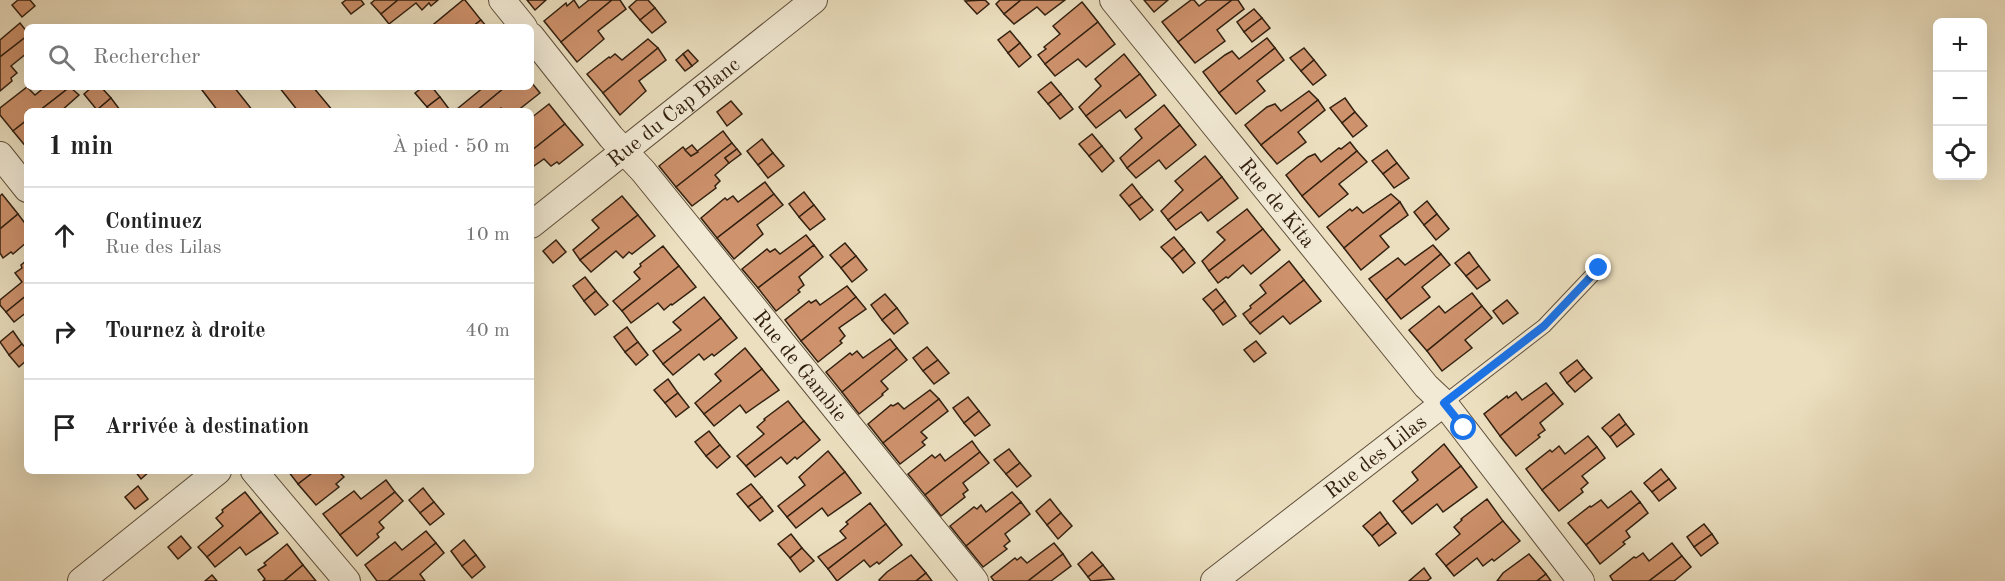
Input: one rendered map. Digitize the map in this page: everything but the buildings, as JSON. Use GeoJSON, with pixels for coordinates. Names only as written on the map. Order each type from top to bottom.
{"type":"FeatureCollection","features":[{"type":"Feature","properties":{"kind":"street"},"geometry":{"type":"LineString","coordinates":[[502,0],[522,24]]}},
{"type":"Feature","properties":{"kind":"street","name":"Rue du Cap Blanc"},"geometry":{"type":"LineString","coordinates":[[534,223],[814,0]]}},
{"type":"Feature","properties":{"kind":"street","name":"Rue de Kita"},"geometry":{"type":"LineString","coordinates":[[1113,0],[1426,386],[1444,403]]}},
{"type":"Feature","properties":{"kind":"street","name":"Rue de Gambie"},"geometry":{"type":"LineString","coordinates":[[534,40],[975,581]]}},
{"type":"Feature","properties":{"kind":"street"},"geometry":{"type":"LineString","coordinates":[[0,155],[24,185]]}},
{"type":"Feature","properties":{"kind":"street","name":"Rue des Lilas"},"geometry":{"type":"LineString","coordinates":[[1214,581],[1444,403],[1581,581]]}},
{"type":"Feature","properties":{"kind":"street"},"geometry":{"type":"LineString","coordinates":[[81,581],[214,474]]}},
{"type":"Feature","properties":{"kind":"street"},"geometry":{"type":"LineString","coordinates":[[257,474],[347,581]]}},
{"type":"Feature","properties":{"kind":"lane"},"geometry":{"type":"LineString","coordinates":[[1444,403],[1544,326],[1599,268]]}},
{"type":"Feature","properties":{"kind":"route"},"geometry":{"type":"LineString","coordinates":[[1464,428],[1444,403],[1544,326],[1599,268]]}}]}
